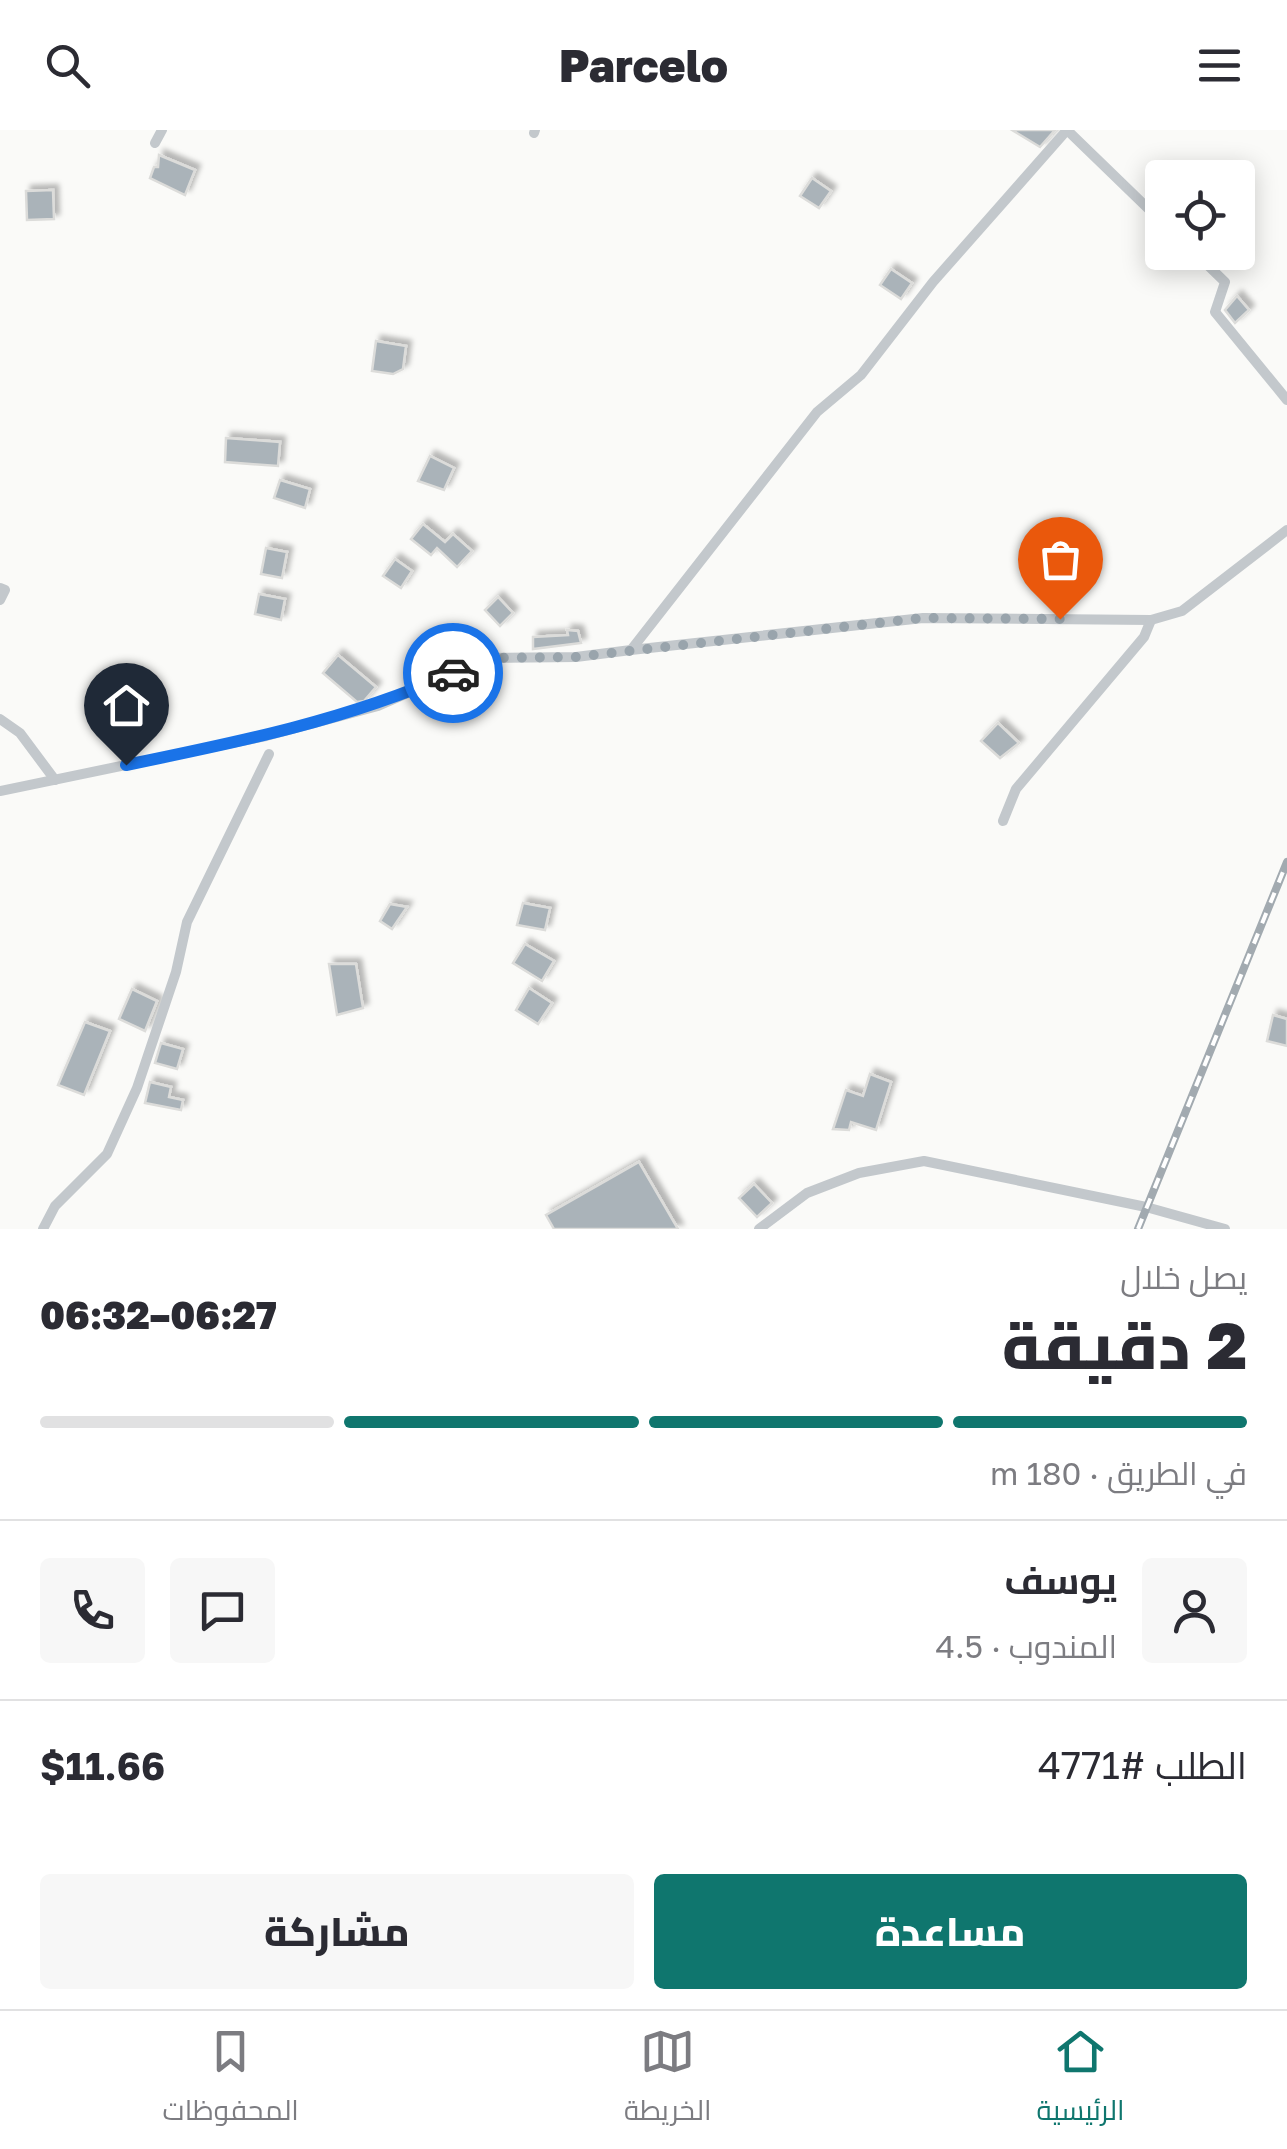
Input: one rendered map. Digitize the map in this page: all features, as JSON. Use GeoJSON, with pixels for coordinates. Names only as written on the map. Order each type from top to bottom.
{"type":"FeatureCollection","features":[{"type":"Feature","properties":{"kind":"street"},"geometry":{"type":"LineString","coordinates":[[155,143],[162,130]]}},
{"type":"Feature","properties":{"kind":"street"},"geometry":{"type":"LineString","coordinates":[[631,650],[817,412],[861,375],[933,282],[1067,130],[1145,206]]}},
{"type":"Feature","properties":{"kind":"street"},"geometry":{"type":"LineString","coordinates":[[1213,270],[1225,282],[1214,312],[1287,400]]}},
{"type":"Feature","properties":{"kind":"street"},"geometry":{"type":"LineString","coordinates":[[0,791],[266,736],[378,706],[487,658],[576,657],[923,618],[1152,620],[1182,611],[1287,530]]}},
{"type":"Feature","properties":{"kind":"street"},"geometry":{"type":"LineString","coordinates":[[0,588],[5,590],[0,600]]}},
{"type":"Feature","properties":{"kind":"street"},"geometry":{"type":"LineString","coordinates":[[1003,821],[1016,790],[1144,637],[1152,620]]}},
{"type":"Feature","properties":{"kind":"street"},"geometry":{"type":"LineString","coordinates":[[0,719],[20,734],[55,780]]}},
{"type":"Feature","properties":{"kind":"street"},"geometry":{"type":"LineString","coordinates":[[43,1229],[55,1206],[107,1154],[137,1088],[176,972],[187,922],[269,754]]}},
{"type":"Feature","properties":{"kind":"street"},"geometry":{"type":"LineString","coordinates":[[759,1229],[806,1193],[860,1173],[924,1161],[1146,1207],[1225,1229]]}},
{"type":"Feature","properties":{"kind":"building"},"geometry":{"type":"Polygon","coordinates":[[[1012,130],[1055,130],[1040,147],[1012,130]]]}},
{"type":"Feature","properties":{"kind":"building"},"geometry":{"type":"Polygon","coordinates":[[[159,155],[195,170],[185,195],[150,178],[154,167],[158,167],[159,155]]]}},
{"type":"Feature","properties":{"kind":"building"},"geometry":{"type":"Polygon","coordinates":[[[812,178],[831,191],[819,208],[800,196],[812,178]]]}},
{"type":"Feature","properties":{"kind":"building"},"geometry":{"type":"Polygon","coordinates":[[[53,190],[54,219],[27,220],[26,191],[53,190]]]}},
{"type":"Feature","properties":{"kind":"building"},"geometry":{"type":"Polygon","coordinates":[[[891,269],[912,283],[901,299],[880,285],[891,269]]]}},
{"type":"Feature","properties":{"kind":"building"},"geometry":{"type":"Polygon","coordinates":[[[1237,296],[1249,310],[1235,323],[1225,310],[1237,296]]]}},
{"type":"Feature","properties":{"kind":"building"},"geometry":{"type":"Polygon","coordinates":[[[376,341],[406,346],[403,369],[393,374],[372,371],[376,341]]]}},
{"type":"Feature","properties":{"kind":"building"},"geometry":{"type":"Polygon","coordinates":[[[226,438],[280,442],[278,466],[225,462],[226,438]]]}},
{"type":"Feature","properties":{"kind":"building"},"geometry":{"type":"Polygon","coordinates":[[[430,456],[454,468],[444,490],[418,481],[430,456]]]}},
{"type":"Feature","properties":{"kind":"building"},"geometry":{"type":"Polygon","coordinates":[[[280,480],[310,489],[305,508],[274,498],[280,480]]]}},
{"type":"Feature","properties":{"kind":"building"},"geometry":{"type":"Polygon","coordinates":[[[423,524],[445,542],[453,534],[472,551],[457,567],[437,548],[431,555],[411,539],[423,524]]]}},
{"type":"Feature","properties":{"kind":"building"},"geometry":{"type":"Polygon","coordinates":[[[266,548],[287,552],[282,578],[261,574],[266,548]]]}},
{"type":"Feature","properties":{"kind":"building"},"geometry":{"type":"Polygon","coordinates":[[[395,559],[412,571],[401,588],[383,576],[395,559]]]}},
{"type":"Feature","properties":{"kind":"building"},"geometry":{"type":"Polygon","coordinates":[[[259,594],[285,599],[281,620],[255,614],[259,594]]]}},
{"type":"Feature","properties":{"kind":"building"},"geometry":{"type":"Polygon","coordinates":[[[498,597],[513,613],[500,626],[485,610],[498,597]]]}},
{"type":"Feature","properties":{"kind":"building"},"geometry":{"type":"Polygon","coordinates":[[[567,630],[578,631],[581,643],[533,649],[533,637],[568,635],[567,630]]]}},
{"type":"Feature","properties":{"kind":"building"},"geometry":{"type":"Polygon","coordinates":[[[338,655],[376,687],[364,701],[357,702],[323,673],[338,655]]]}},
{"type":"Feature","properties":{"kind":"building"},"geometry":{"type":"Polygon","coordinates":[[[998,723],[1019,743],[1000,758],[981,741],[998,723]]]}},
{"type":"Feature","properties":{"kind":"building"},"geometry":{"type":"Polygon","coordinates":[[[523,903],[550,908],[545,930],[517,925],[523,903]]]}},
{"type":"Feature","properties":{"kind":"building"},"geometry":{"type":"Polygon","coordinates":[[[390,904],[407,907],[392,929],[380,921],[390,904]]]}},
{"type":"Feature","properties":{"kind":"building"},"geometry":{"type":"Polygon","coordinates":[[[525,944],[554,961],[542,981],[513,963],[525,944]]]}},
{"type":"Feature","properties":{"kind":"building"},"geometry":{"type":"Polygon","coordinates":[[[329,964],[356,964],[363,1008],[337,1015],[329,964]]]}},
{"type":"Feature","properties":{"kind":"building"},"geometry":{"type":"Polygon","coordinates":[[[529,988],[552,1003],[538,1024],[516,1010],[529,988]]]}},
{"type":"Feature","properties":{"kind":"building"},"geometry":{"type":"Polygon","coordinates":[[[132,989],[157,1001],[145,1031],[119,1019],[132,989]]]}},
{"type":"Feature","properties":{"kind":"building"},"geometry":{"type":"Polygon","coordinates":[[[1273,1015],[1287,1019],[1287,1046],[1267,1041],[1273,1015]]]}},
{"type":"Feature","properties":{"kind":"building"},"geometry":{"type":"Polygon","coordinates":[[[85,1022],[110,1031],[84,1095],[58,1085],[85,1022]]]}},
{"type":"Feature","properties":{"kind":"building"},"geometry":{"type":"Polygon","coordinates":[[[161,1043],[183,1049],[177,1069],[155,1063],[161,1043]]]}},
{"type":"Feature","properties":{"kind":"building"},"geometry":{"type":"Polygon","coordinates":[[[870,1074],[891,1082],[876,1130],[851,1122],[849,1130],[833,1129],[846,1090],[863,1096],[870,1074]]]}},
{"type":"Feature","properties":{"kind":"building"},"geometry":{"type":"Polygon","coordinates":[[[150,1082],[171,1087],[169,1097],[183,1100],[181,1110],[145,1103],[150,1082]]]}},
{"type":"Feature","properties":{"kind":"building"},"geometry":{"type":"Polygon","coordinates":[[[639,1162],[678,1229],[554,1229],[546,1215],[639,1162]]]}},
{"type":"Feature","properties":{"kind":"building"},"geometry":{"type":"Polygon","coordinates":[[[754,1184],[772,1203],[757,1217],[739,1198],[754,1184]]]}},
{"type":"Feature","properties":{"kind":"railway"},"geometry":{"type":"LineString","coordinates":[[1138,1229],[1287,862]]}},
{"type":"Feature","properties":{"kind":"way so far"},"geometry":{"type":"LineString","coordinates":[[453,673],[487,658],[576,657],[923,618],[1060,619]]}},
{"type":"Feature","properties":{"kind":"route"},"geometry":{"type":"LineString","coordinates":[[126,765],[266,736],[378,706],[453,673]]}}]}
